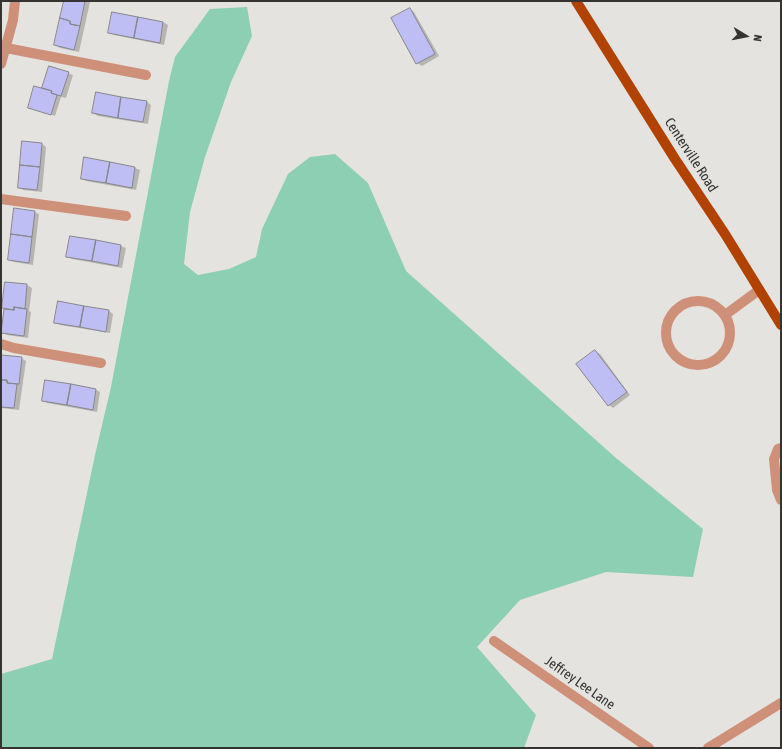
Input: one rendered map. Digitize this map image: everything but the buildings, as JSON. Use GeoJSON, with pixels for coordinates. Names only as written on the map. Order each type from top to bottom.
{"type":"FeatureCollection","features":[{"type":"Feature","properties":{"kind":"main road","name":"Centerville Road"},"geometry":{"type":"LineString","coordinates":[[576,1],[780,321]]}},
{"type":"Feature","properties":{"kind":"street"},"geometry":{"type":"LineString","coordinates":[[1,64],[13,20],[15,1]]}},
{"type":"Feature","properties":{"kind":"street"},"geometry":{"type":"LineString","coordinates":[[6,48],[146,75]]}},
{"type":"Feature","properties":{"kind":"street"},"geometry":{"type":"LineString","coordinates":[[1,199],[126,216]]}},
{"type":"Feature","properties":{"kind":"street"},"geometry":{"type":"LineString","coordinates":[[725,315],[760,290]]}},
{"type":"Feature","properties":{"kind":"street"},"geometry":{"type":"LineString","coordinates":[[699,301],[709,303],[718,308],[725,315],[730,325],[730,336],[727,347],[721,356],[712,362],[702,365],[691,365],[681,360],[673,353],[668,344],[666,334],[668,323],[672,314],[680,307],[689,302],[699,301]]}},
{"type":"Feature","properties":{"kind":"street"},"geometry":{"type":"LineString","coordinates":[[1,344],[14,348],[101,363]]}},
{"type":"Feature","properties":{"kind":"street"},"geometry":{"type":"LineString","coordinates":[[781,448],[778,449],[774,459],[777,490],[781,500]]}},
{"type":"Feature","properties":{"kind":"street","name":"Jeffrey Lee Lane"},"geometry":{"type":"LineString","coordinates":[[494,641],[649,748]]}},
{"type":"Feature","properties":{"kind":"street"},"geometry":{"type":"LineString","coordinates":[[708,748],[781,703]]}},
{"type":"Feature","properties":{"kind":"green space"},"geometry":{"type":"Polygon","coordinates":[[[247,7],[252,36],[231,82],[205,157],[190,212],[184,264],[198,275],[229,269],[256,257],[262,229],[288,174],[310,157],[335,154],[368,183],[406,271],[616,458],[703,529],[693,577],[606,572],[520,600],[477,647],[536,715],[524,748],[1,748],[1,674],[52,659],[95,455],[111,387],[169,81],[175,57],[210,9],[247,7]]]}}]}
